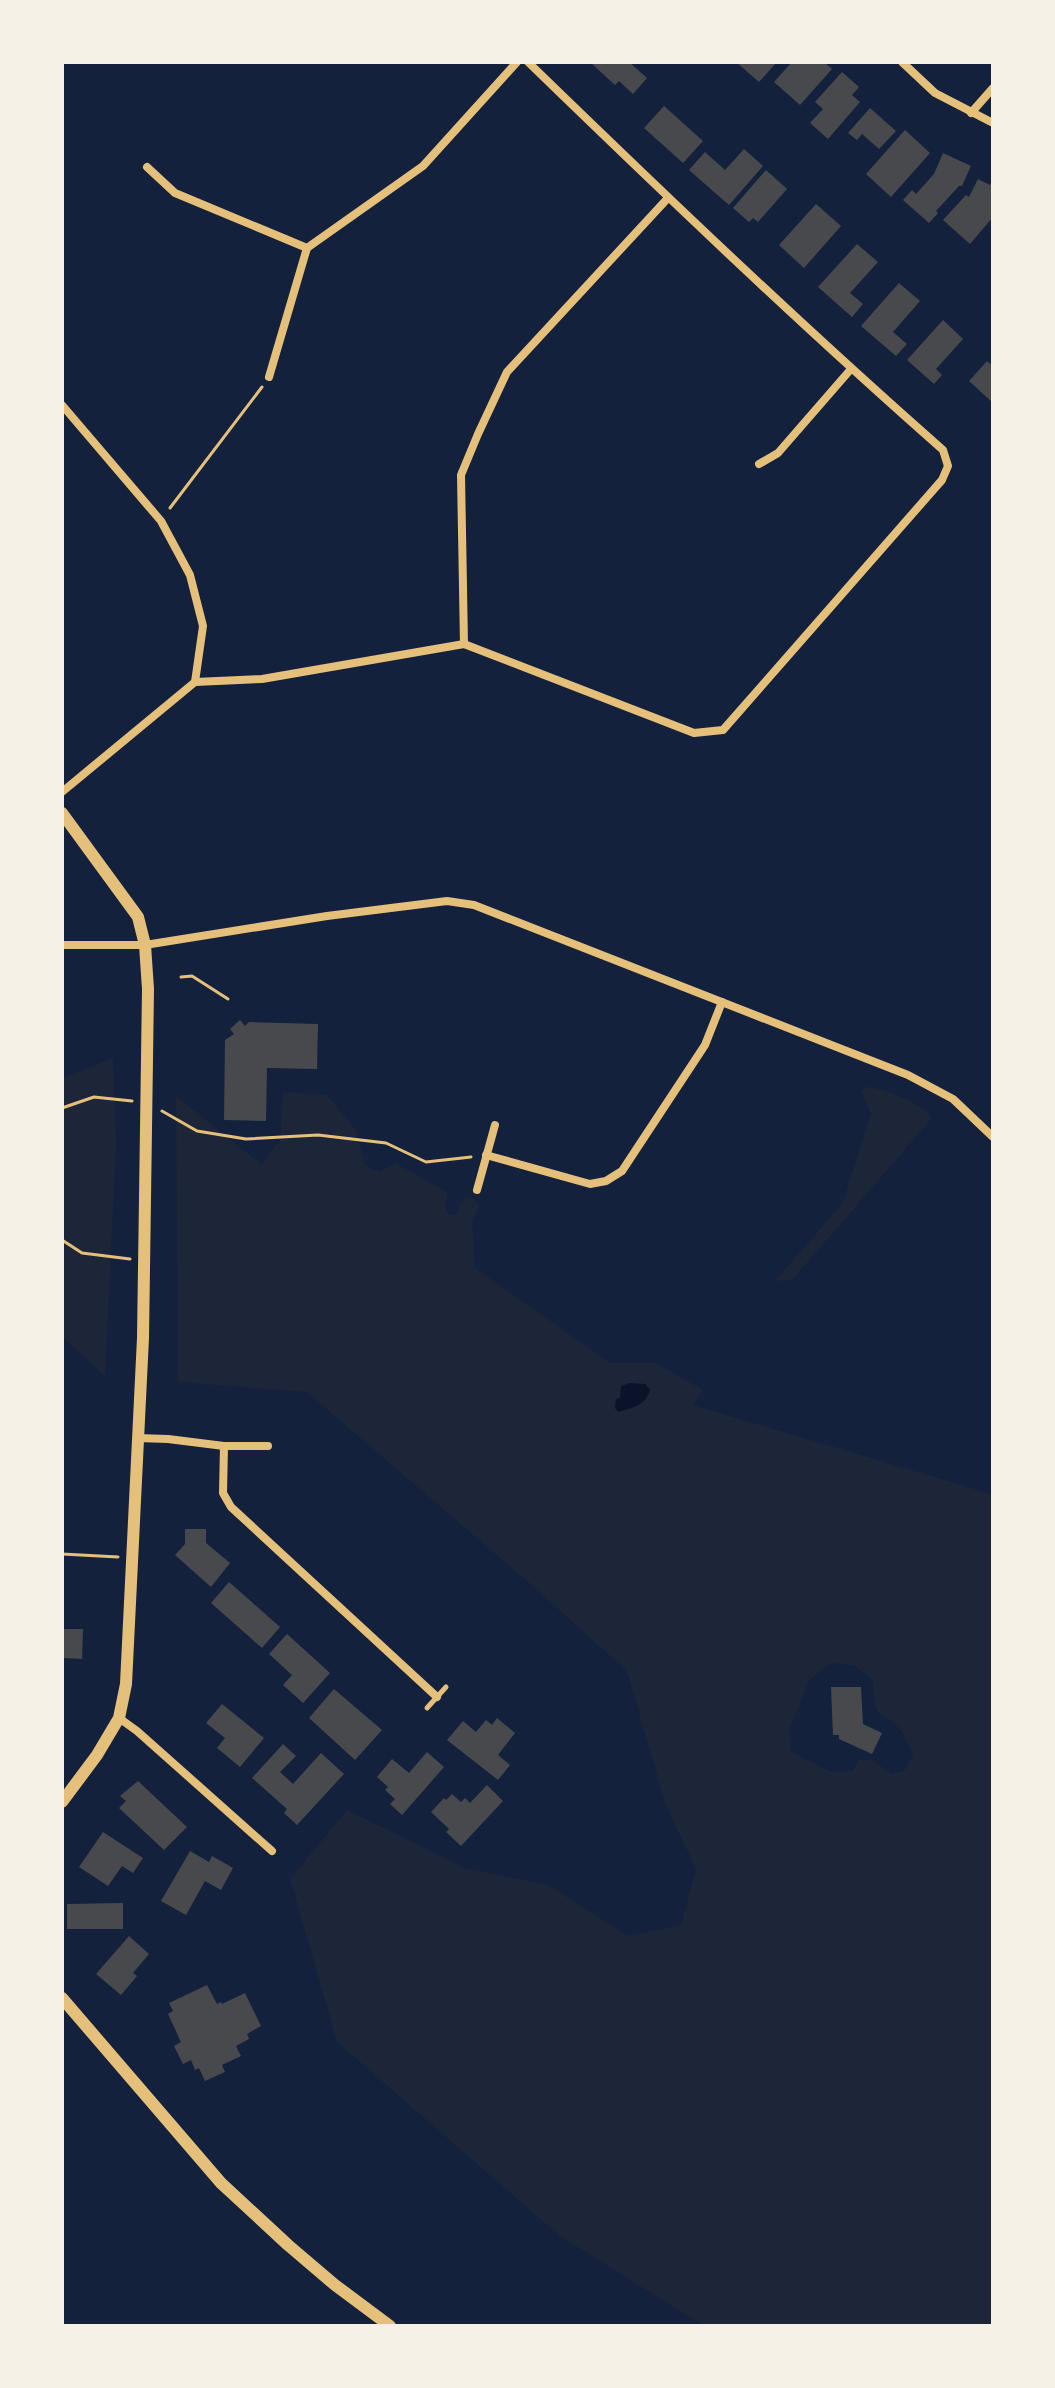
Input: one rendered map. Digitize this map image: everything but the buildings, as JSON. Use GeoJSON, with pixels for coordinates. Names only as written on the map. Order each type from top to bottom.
{"type":"FeatureCollection","features":[{"type":"Feature","properties":{"kind":"street"},"geometry":{"type":"LineString","coordinates":[[269,377],[307,248],[423,166],[517,62]]}},
{"type":"Feature","properties":{"kind":"street"},"geometry":{"type":"LineString","coordinates":[[62,792],[195,682],[262,679],[464,644],[694,733],[723,730],[942,480],[948,466],[943,450],[851,369],[668,198],[528,62]]}},
{"type":"Feature","properties":{"kind":"street"},"geometry":{"type":"LineString","coordinates":[[902,62],[935,93],[993,123]]}},
{"type":"Feature","properties":{"kind":"street"},"geometry":{"type":"LineString","coordinates":[[971,113],[993,88]]}},
{"type":"Feature","properties":{"kind":"street"},"geometry":{"type":"LineString","coordinates":[[147,167],[175,193],[307,248]]}},
{"type":"Feature","properties":{"kind":"street"},"geometry":{"type":"LineString","coordinates":[[464,644],[461,475],[478,434],[507,372],[668,198]]}},
{"type":"Feature","properties":{"kind":"street"},"geometry":{"type":"LineString","coordinates":[[759,464],[778,453],[851,369]]}},
{"type":"Feature","properties":{"kind":"street"},"geometry":{"type":"LineString","coordinates":[[62,405],[161,521],[190,575],[203,626],[195,682]]}},
{"type":"Feature","properties":{"kind":"street"},"geometry":{"type":"LineString","coordinates":[[62,813],[138,917],[145,945],[148,989],[145,1259],[126,1684],[119,1718],[97,1755],[62,1802]]}},
{"type":"Feature","properties":{"kind":"street"},"geometry":{"type":"LineString","coordinates":[[62,945],[145,945],[327,916],[447,901],[474,905],[923,1082],[953,1099],[993,1137]]}},
{"type":"Feature","properties":{"kind":"street"},"geometry":{"type":"LineString","coordinates":[[486,1155],[590,1184],[606,1181],[622,1171],[705,1045],[722,1002]]}},
{"type":"Feature","properties":{"kind":"street"},"geometry":{"type":"LineString","coordinates":[[477,1190],[495,1125]]}},
{"type":"Feature","properties":{"kind":"street"},"geometry":{"type":"LineString","coordinates":[[137,1438],[224,1446],[268,1446]]}},
{"type":"Feature","properties":{"kind":"street"},"geometry":{"type":"LineString","coordinates":[[224,1446],[223,1493],[231,1507],[437,1697]]}},
{"type":"Feature","properties":{"kind":"street"},"geometry":{"type":"LineString","coordinates":[[119,1718],[272,1851]]}},
{"type":"Feature","properties":{"kind":"street"},"geometry":{"type":"LineString","coordinates":[[62,1998],[221,2183],[311,2265],[390,2326]]}},
{"type":"Feature","properties":{"kind":"lane"},"geometry":{"type":"LineString","coordinates":[[427,1708],[446,1687]]}},
{"type":"Feature","properties":{"kind":"path"},"geometry":{"type":"LineString","coordinates":[[161,521],[269,377]]}},
{"type":"Feature","properties":{"kind":"path"},"geometry":{"type":"LineString","coordinates":[[181,977],[192,976],[228,999]]}},
{"type":"Feature","properties":{"kind":"path"},"geometry":{"type":"LineString","coordinates":[[62,1108],[94,1097],[147,1102],[197,1131],[246,1139],[318,1135],[386,1143],[426,1162],[486,1155]]}},
{"type":"Feature","properties":{"kind":"path"},"geometry":{"type":"LineString","coordinates":[[62,1240],[82,1253],[145,1259]]}},
{"type":"Feature","properties":{"kind":"path"},"geometry":{"type":"LineString","coordinates":[[62,1554],[131,1559]]}},
{"type":"Feature","properties":{"kind":"shaded area"},"geometry":{"type":"Polygon","coordinates":[[[113,1058],[116,1144],[105,1376],[62,1336],[62,1079],[113,1058]]]}},
{"type":"Feature","properties":{"kind":"shaded area"},"geometry":{"type":"Polygon","coordinates":[[[866,1087],[903,1098],[932,1118],[792,1280],[775,1281],[843,1203],[871,1113],[860,1091],[866,1087]]]}},
{"type":"Feature","properties":{"kind":"shaded area"},"geometry":{"type":"Polygon","coordinates":[[[283,1092],[327,1095],[356,1130],[365,1165],[379,1172],[395,1163],[448,1193],[445,1206],[449,1215],[457,1215],[459,1205],[466,1198],[474,1198],[479,1207],[472,1220],[475,1268],[610,1363],[655,1363],[703,1390],[693,1405],[988,1493],[993,1498],[993,2326],[704,2326],[560,2236],[337,2042],[290,1879],[347,1810],[464,1868],[548,1885],[628,1936],[681,1925],[696,1869],[666,1806],[627,1671],[307,1392],[178,1382],[176,1096],[262,1165],[280,1140],[283,1092]],[[831,1663],[809,1680],[789,1731],[791,1752],[831,1772],[853,1771],[858,1760],[872,1760],[892,1774],[904,1771],[913,1756],[908,1743],[894,1723],[878,1711],[872,1679],[854,1665],[831,1663]]]}},
{"type":"Feature","properties":{"kind":"shaded area"},"geometry":{"type":"Polygon","coordinates":[[[645,1384],[650,1390],[648,1395],[633,1408],[618,1412],[616,1399],[620,1398],[621,1386],[645,1384]]]}}]}
